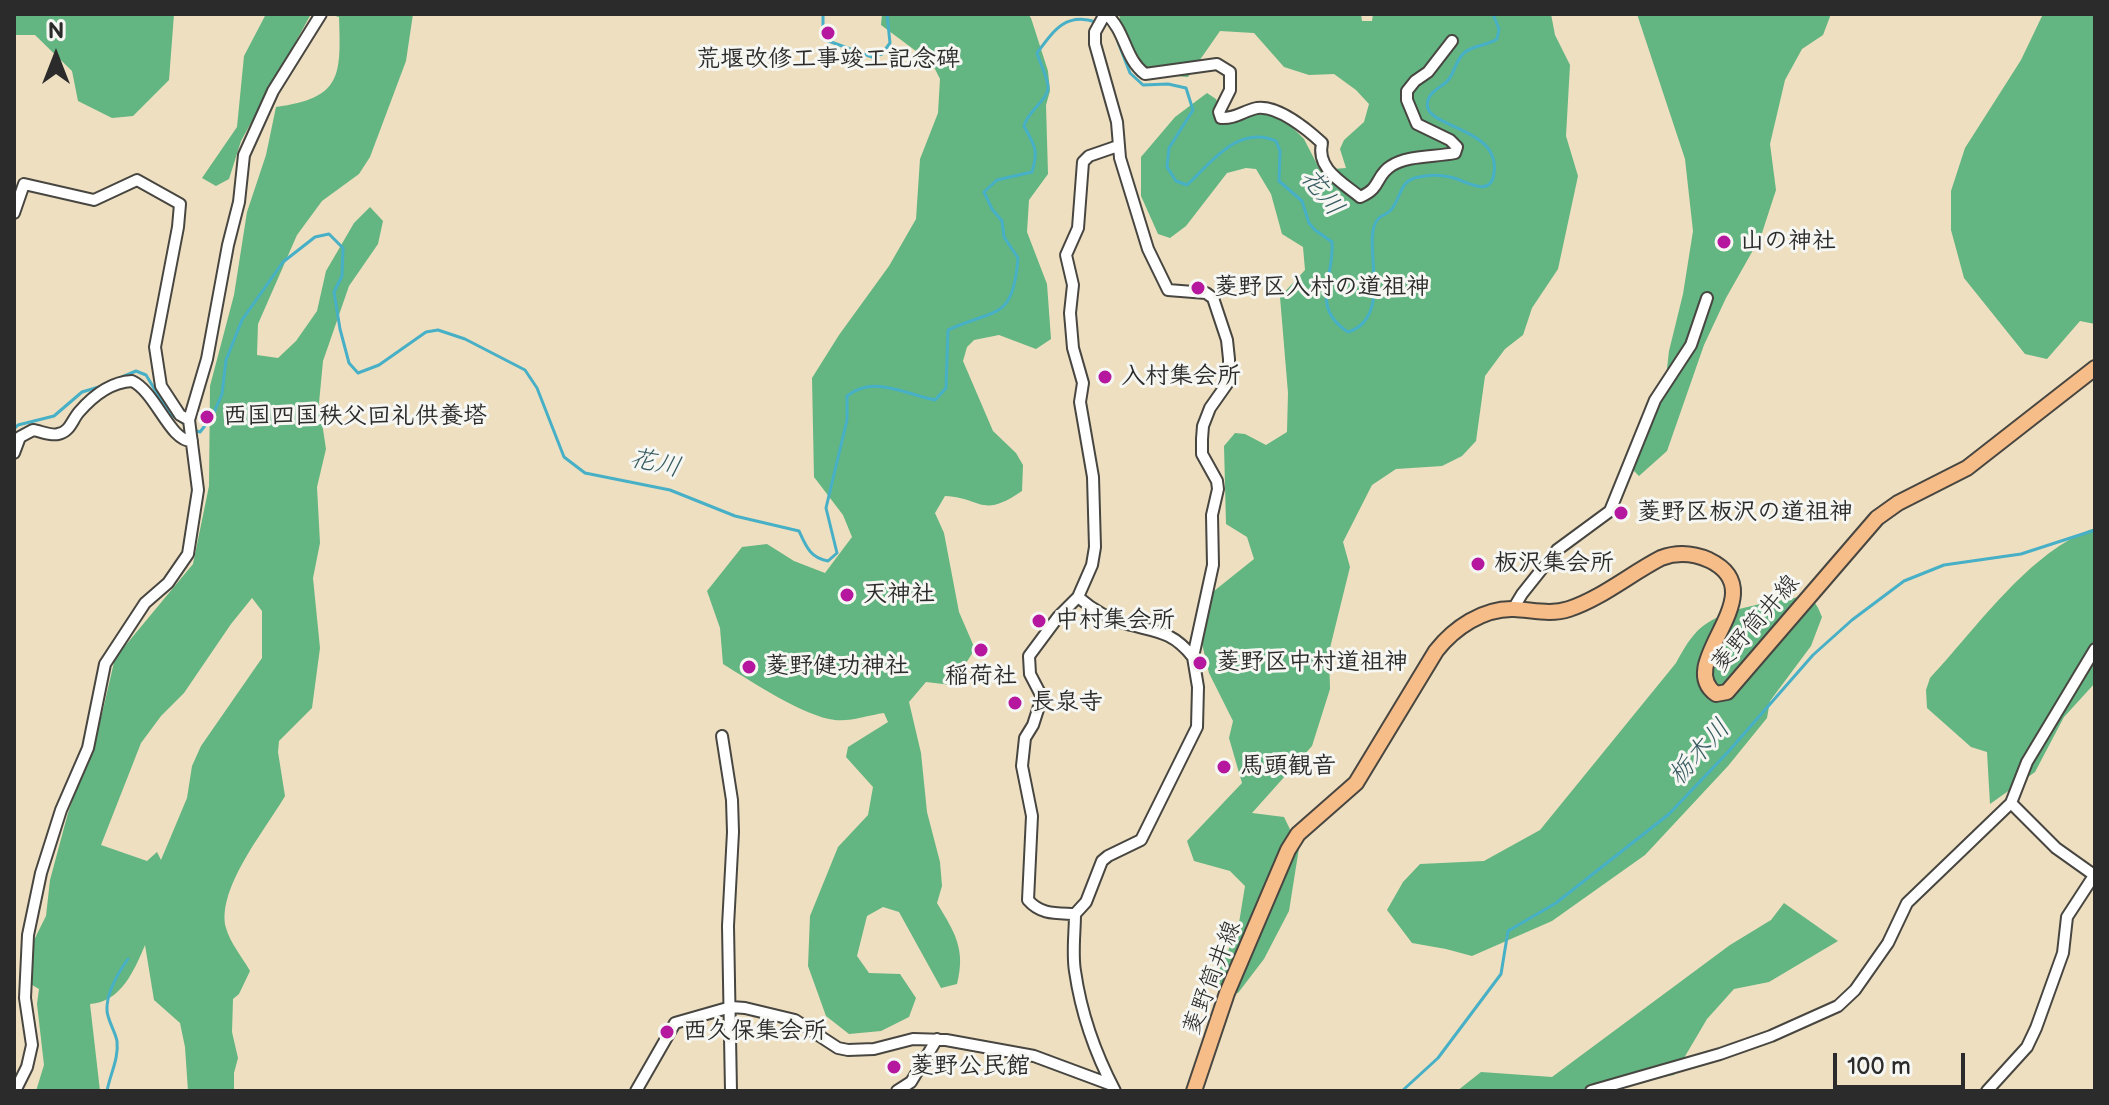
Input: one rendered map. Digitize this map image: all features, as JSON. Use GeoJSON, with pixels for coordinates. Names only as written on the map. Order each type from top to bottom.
{"type":"FeatureCollection","features":[{"type":"Feature","properties":{"kind":"main road","name":"菱野筒井線"},"geometry":{"type":"LineString","coordinates":[[1194,1091],[1227,993],[1288,850],[1298,834],[1356,783],[1448,636],[1482,615],[1513,609],[1554,612],[1573,608],[1666,556],[1693,554],[1707,559],[1727,573],[1732,584],[1727,615],[1704,671],[1712,691],[1716,694],[1727,692],[1864,531],[1888,509],[1967,468],[2095,368]]}},
{"type":"Feature","properties":{"kind":"street"},"geometry":{"type":"LineString","coordinates":[[15,1091],[27,1067],[32,1045],[25,998],[28,948],[41,873],[61,810],[88,748],[105,664],[145,603],[168,583],[188,554],[198,490],[189,420],[207,359],[239,202],[244,155],[273,91],[321,14]]}},
{"type":"Feature","properties":{"kind":"street"},"geometry":{"type":"LineString","coordinates":[[1193,657],[1213,565],[1212,515],[1218,489],[1217,481],[1202,454],[1203,426],[1210,408],[1229,381],[1227,340],[1213,298],[1199,291],[1168,290],[1161,280],[1126,185],[1112,98],[1095,44],[1095,32],[1106,14],[1120,30],[1131,61],[1145,74],[1217,64],[1230,72],[1230,90],[1219,112],[1221,118],[1231,119],[1255,108],[1264,108],[1299,123],[1322,143],[1323,164],[1360,197],[1373,192],[1387,168],[1396,162],[1455,153],[1457,147],[1450,140],[1417,124],[1407,100],[1407,91],[1428,72],[1452,41]]}},
{"type":"Feature","properties":{"kind":"street"},"geometry":{"type":"LineString","coordinates":[[1075,914],[1036,909],[1028,900],[1032,816],[1022,766],[1025,738],[1033,725],[1042,697],[1030,674],[1029,656],[1058,617],[1078,597],[1092,565],[1095,547],[1093,477],[1080,402],[1083,383],[1073,348],[1070,313],[1073,285],[1066,255],[1078,228],[1083,162],[1089,156],[1118,146]]}},
{"type":"Feature","properties":{"kind":"street"},"geometry":{"type":"LineString","coordinates":[[14,213],[24,184],[94,200],[137,180],[180,204],[155,347],[161,386],[180,415],[189,420]]}},
{"type":"Feature","properties":{"kind":"street"},"geometry":{"type":"LineString","coordinates":[[1513,609],[1557,550],[1610,511],[1655,400],[1691,345],[1707,298]]}},
{"type":"Feature","properties":{"kind":"street"},"geometry":{"type":"LineString","coordinates":[[14,453],[20,437],[33,430],[57,435],[68,430],[76,415],[94,396],[115,385],[132,381],[149,394],[177,436],[186,442],[192,441]]}},
{"type":"Feature","properties":{"kind":"street"},"geometry":{"type":"LineString","coordinates":[[1078,597],[1105,616],[1129,625],[1148,627],[1180,641],[1193,657],[1197,672],[1197,727],[1188,748],[1141,840],[1102,861],[1086,902],[1075,914],[1075,969],[1083,1015],[1113,1088]]}},
{"type":"Feature","properties":{"kind":"street"},"geometry":{"type":"LineString","coordinates":[[1591,1091],[1720,1054],[1771,1036],[1838,1006],[1855,990],[1888,943],[1907,903],[2011,803],[2027,762],[2095,649]]}},
{"type":"Feature","properties":{"kind":"street"},"geometry":{"type":"LineString","coordinates":[[722,736],[732,800],[728,926],[731,1091]]}},
{"type":"Feature","properties":{"kind":"street"},"geometry":{"type":"LineString","coordinates":[[1987,1091],[2027,1047],[2044,1012],[2063,953],[2067,917],[2094,874],[2056,848],[2011,803]]}},
{"type":"Feature","properties":{"kind":"street"},"geometry":{"type":"LineString","coordinates":[[636,1091],[675,1023],[731,1007],[795,1020],[838,1048],[874,1049],[913,1039],[937,1039],[1034,1056],[1113,1088]]}},
{"type":"Feature","properties":{"kind":"street"},"geometry":{"type":"LineString","coordinates":[[897,1091],[911,1082],[937,1039]]}},
{"type":"Feature","properties":{"kind":"green space"},"geometry":{"type":"Polygon","coordinates":[[[14,14],[174,14],[169,80],[133,116],[112,118],[78,101],[72,71],[35,35],[14,35],[14,14]]]}},
{"type":"Feature","properties":{"kind":"green space"},"geometry":{"type":"Polygon","coordinates":[[[266,14],[311,14],[241,141],[229,179],[216,186],[202,178],[237,127],[244,56],[266,14]]]}},
{"type":"Feature","properties":{"kind":"green space"},"geometry":{"type":"Polygon","coordinates":[[[328,14],[413,14],[406,61],[370,157],[359,174],[322,201],[297,235],[258,324],[257,355],[278,358],[296,341],[317,311],[326,271],[354,223],[370,207],[383,221],[378,244],[349,286],[323,361],[319,403],[326,449],[317,487],[320,543],[313,578],[320,648],[312,708],[279,741],[285,796],[235,878],[225,912],[228,934],[250,971],[239,994],[233,999],[232,1032],[238,1058],[234,1091],[188,1091],[180,1023],[154,1000],[145,945],[125,984],[110,998],[90,1004],[100,1091],[36,1091],[44,1065],[37,1004],[39,989],[27,982],[26,956],[46,916],[50,880],[68,813],[102,714],[115,658],[193,564],[209,486],[210,386],[234,295],[247,212],[266,155],[276,107],[314,97],[333,81],[339,55],[339,17],[328,14]],[[252,598],[184,693],[161,716],[141,743],[101,845],[147,861],[157,852],[161,860],[187,798],[192,766],[201,746],[262,658],[262,611],[252,598]]]}},
{"type":"Feature","properties":{"kind":"green space"},"geometry":{"type":"Polygon","coordinates":[[[882,14],[1028,14],[1031,18],[1048,71],[1050,91],[1046,105],[1048,174],[1029,200],[1027,232],[1047,284],[1051,339],[1036,349],[999,335],[974,340],[967,347],[963,361],[993,431],[1016,453],[1023,465],[1022,491],[990,505],[945,496],[935,513],[944,533],[959,612],[975,649],[952,685],[926,682],[909,702],[921,753],[927,812],[940,862],[942,886],[937,903],[954,933],[959,951],[957,984],[941,988],[899,912],[883,907],[867,916],[857,956],[869,973],[900,974],[916,998],[909,1017],[881,1031],[849,1034],[826,1016],[808,966],[810,916],[838,847],[868,815],[873,787],[846,757],[848,747],[888,722],[884,713],[835,720],[808,712],[723,664],[720,628],[707,591],[742,547],[767,544],[794,561],[825,573],[852,537],[843,515],[814,477],[812,378],[889,266],[916,219],[920,159],[938,113],[940,79],[932,63],[881,25],[882,14]]]}},
{"type":"Feature","properties":{"kind":"green space"},"geometry":{"type":"Polygon","coordinates":[[[1119,14],[1361,14],[1362,21],[1372,21],[1373,14],[1551,14],[1555,35],[1570,65],[1566,136],[1578,176],[1558,269],[1532,308],[1523,335],[1505,349],[1485,376],[1476,441],[1462,456],[1442,466],[1396,469],[1372,485],[1343,542],[1350,567],[1329,652],[1330,689],[1312,746],[1252,813],[1284,817],[1299,848],[1289,911],[1264,959],[1238,993],[1219,990],[1220,968],[1238,929],[1245,886],[1230,871],[1194,861],[1187,841],[1242,783],[1229,738],[1233,721],[1209,673],[1198,627],[1209,595],[1254,559],[1247,537],[1226,524],[1224,446],[1235,433],[1245,434],[1266,445],[1287,432],[1288,393],[1280,297],[1305,270],[1303,247],[1282,234],[1271,194],[1256,169],[1246,168],[1227,173],[1186,226],[1170,238],[1158,234],[1141,196],[1141,157],[1175,117],[1207,93],[1216,99],[1224,118],[1278,113],[1304,139],[1320,170],[1346,168],[1340,149],[1344,140],[1364,122],[1369,104],[1334,74],[1309,75],[1284,67],[1254,33],[1220,31],[1188,77],[1152,70],[1137,60],[1126,46],[1119,14]]]}},
{"type":"Feature","properties":{"kind":"green space"},"geometry":{"type":"Polygon","coordinates":[[[1637,14],[1831,14],[1823,35],[1802,49],[1785,80],[1770,144],[1776,190],[1761,236],[1704,345],[1667,451],[1639,476],[1631,468],[1665,386],[1693,231],[1685,159],[1637,14]]]}},
{"type":"Feature","properties":{"kind":"green space"},"geometry":{"type":"Polygon","coordinates":[[[2043,14],[2095,14],[2095,324],[2080,321],[2047,359],[2025,354],[1964,278],[1951,230],[1951,191],[1965,148],[2021,60],[2043,14]]]}},
{"type":"Feature","properties":{"kind":"green space"},"geometry":{"type":"Polygon","coordinates":[[[2095,528],[2095,683],[2064,717],[2035,772],[1990,804],[1987,752],[1971,747],[1927,708],[1926,690],[1930,678],[2026,572],[2071,539],[2095,528]]]}},
{"type":"Feature","properties":{"kind":"green space"},"geometry":{"type":"Polygon","coordinates":[[[1799,597],[1814,602],[1822,617],[1811,646],[1770,701],[1767,718],[1728,766],[1645,855],[1552,921],[1472,956],[1412,943],[1387,910],[1403,882],[1420,864],[1484,861],[1540,830],[1703,626],[1742,608],[1799,597]]]}},
{"type":"Feature","properties":{"kind":"green space"},"geometry":{"type":"Polygon","coordinates":[[[1784,903],[1838,941],[1769,982],[1734,989],[1707,1019],[1674,1075],[1571,1091],[1457,1091],[1481,1072],[1552,1077],[1730,945],[1771,920],[1784,903]]]}},
{"type":"Feature","properties":{"kind":"waterway"},"geometry":{"type":"LineString","coordinates":[[823,14],[823,39],[872,57],[882,54],[890,43],[887,14]]}},
{"type":"Feature","properties":{"kind":"waterway","name":"花川"},"geometry":{"type":"LineString","coordinates":[[1118,42],[1130,73],[1143,85],[1168,84],[1186,88],[1193,110],[1169,148],[1167,167],[1176,181],[1187,185],[1226,148],[1237,142],[1262,137],[1276,141],[1280,151],[1279,181],[1302,201],[1309,223],[1315,230],[1332,242],[1327,302],[1329,312],[1348,332],[1363,324],[1371,311],[1374,228],[1379,218],[1394,206],[1407,182],[1419,177],[1450,177],[1482,187],[1492,181],[1493,157],[1485,145],[1474,136],[1435,117],[1428,109],[1428,100],[1449,79],[1464,53],[1497,39],[1499,29],[1493,14]]}},
{"type":"Feature","properties":{"kind":"waterway","name":"花川"},"geometry":{"type":"LineString","coordinates":[[194,430],[200,432],[212,417],[222,394],[226,360],[242,320],[283,262],[315,237],[329,234],[343,248],[342,276],[334,292],[349,363],[358,373],[379,365],[426,332],[438,330],[465,339],[525,370],[537,388],[564,457],[585,473],[670,490],[735,516],[799,531],[813,554],[828,561],[837,553],[826,508],[847,420],[847,396],[857,390],[879,386],[935,400],[946,388],[948,330],[999,310],[1006,303],[1012,293],[1018,258],[1004,237],[1002,221],[984,192],[997,180],[1032,172],[1034,148],[1024,126],[1045,96],[1048,86],[1037,53],[1055,30],[1069,21],[1096,22]]}},
{"type":"Feature","properties":{"kind":"waterway","name":"花川"},"geometry":{"type":"LineString","coordinates":[[108,383],[136,371],[146,375],[169,413],[187,426]]}},
{"type":"Feature","properties":{"kind":"waterway","name":"花川"},"geometry":{"type":"LineString","coordinates":[[14,429],[18,425],[54,416],[82,392],[102,386]]}},
{"type":"Feature","properties":{"kind":"waterway","name":"栃木川"},"geometry":{"type":"LineString","coordinates":[[1402,1091],[1438,1058],[1501,974],[1508,931],[1556,903],[1669,814],[1813,655],[1852,620],[1904,581],[1944,565],[2021,554],[2095,530]]}},
{"type":"Feature","properties":{"kind":"waterway"},"geometry":{"type":"LineString","coordinates":[[107,1091],[117,1048],[108,1015],[108,997],[128,959]]}},
{"type":"Feature","properties":{"kind":"place","name":"荒堰改修工事竣工記念碑"},"geometry":{"type":"Point","coordinates":[828,33]}},
{"type":"Feature","properties":{"kind":"place","name":"山の神社"},"geometry":{"type":"Point","coordinates":[1724,242]}},
{"type":"Feature","properties":{"kind":"place","name":"菱野区入村の道祖神"},"geometry":{"type":"Point","coordinates":[1198,288]}},
{"type":"Feature","properties":{"kind":"place","name":"入村集会所"},"geometry":{"type":"Point","coordinates":[1105,377]}},
{"type":"Feature","properties":{"kind":"place","name":"西国四国秩父回礼供養塔"},"geometry":{"type":"Point","coordinates":[207,417]}},
{"type":"Feature","properties":{"kind":"place","name":"菱野区板沢の道祖神"},"geometry":{"type":"Point","coordinates":[1621,513]}},
{"type":"Feature","properties":{"kind":"place","name":"板沢集会所"},"geometry":{"type":"Point","coordinates":[1478,564]}},
{"type":"Feature","properties":{"kind":"place","name":"天神社"},"geometry":{"type":"Point","coordinates":[847,595]}},
{"type":"Feature","properties":{"kind":"place","name":"中村集会所"},"geometry":{"type":"Point","coordinates":[1039,621]}},
{"type":"Feature","properties":{"kind":"place","name":"稲荷社"},"geometry":{"type":"Point","coordinates":[981,650]}},
{"type":"Feature","properties":{"kind":"place","name":"菱野区中村道祖神"},"geometry":{"type":"Point","coordinates":[1200,663]}},
{"type":"Feature","properties":{"kind":"place","name":"菱野健功神社"},"geometry":{"type":"Point","coordinates":[749,667]}},
{"type":"Feature","properties":{"kind":"place","name":"長泉寺"},"geometry":{"type":"Point","coordinates":[1015,703]}},
{"type":"Feature","properties":{"kind":"place","name":"馬頭観音"},"geometry":{"type":"Point","coordinates":[1224,767]}},
{"type":"Feature","properties":{"kind":"place","name":"西久保集会所"},"geometry":{"type":"Point","coordinates":[667,1032]}},
{"type":"Feature","properties":{"kind":"place","name":"菱野公民館"},"geometry":{"type":"Point","coordinates":[894,1067]}}]}
